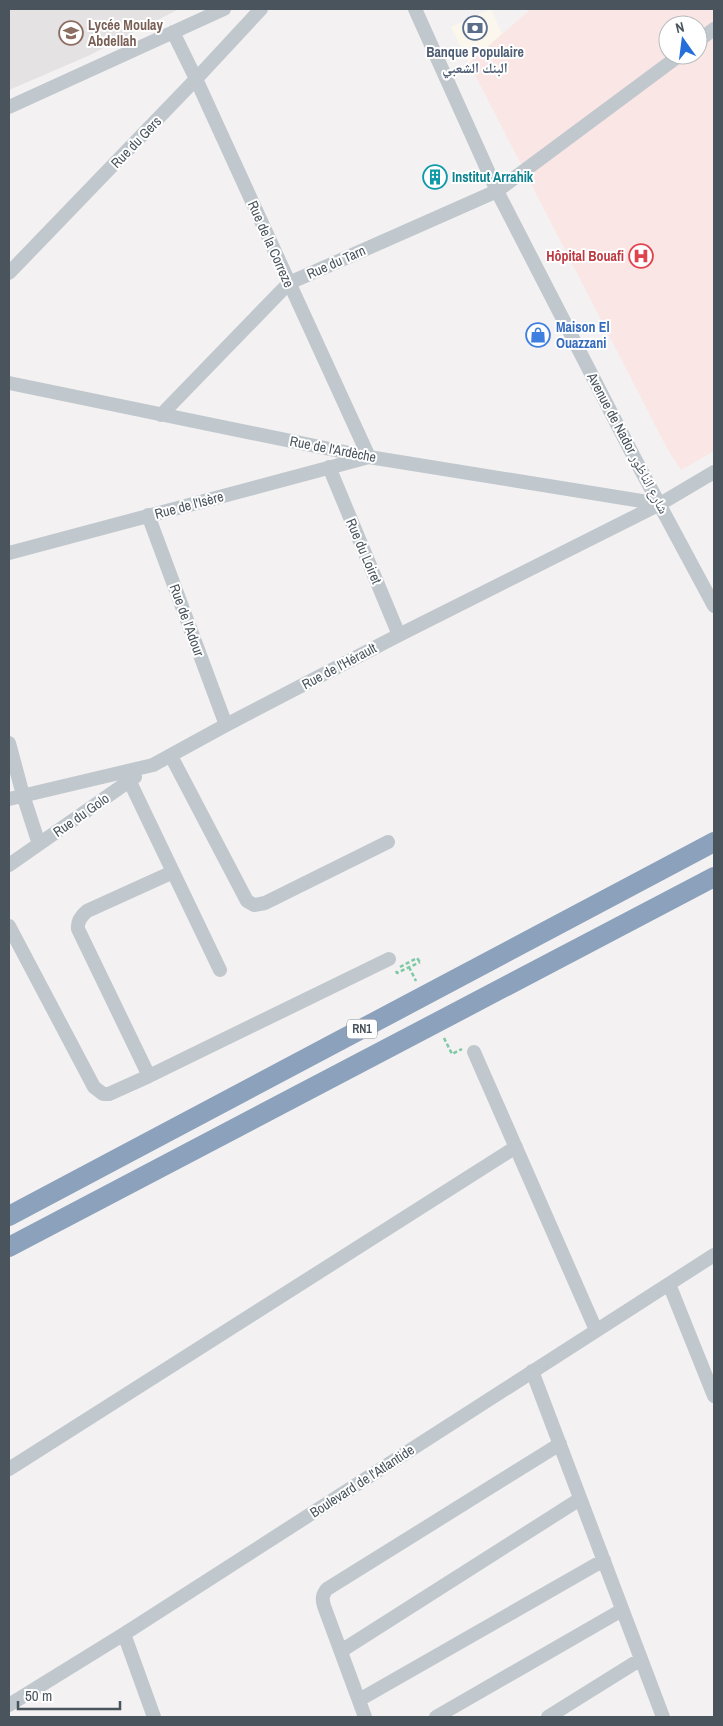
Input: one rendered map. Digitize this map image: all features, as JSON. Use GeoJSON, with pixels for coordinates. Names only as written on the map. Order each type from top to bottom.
{"type":"FeatureCollection","features":[{"type":"Feature","properties":{"kind":"highway","name":"RN1"},"geometry":{"type":"LineString","coordinates":[[9,1216],[714,842]]}},
{"type":"Feature","properties":{"kind":"highway","name":"RN1"},"geometry":{"type":"LineString","coordinates":[[9,1247],[714,877]]}},
{"type":"Feature","properties":{"kind":"street"},"geometry":{"type":"LineString","coordinates":[[9,107],[224,9]]}},
{"type":"Feature","properties":{"kind":"street","name":"Rue du Gers"},"geometry":{"type":"LineString","coordinates":[[9,274],[196,79],[260,9]]}},
{"type":"Feature","properties":{"kind":"street","name":"Avenue de Nador شارع الناظور"},"geometry":{"type":"LineString","coordinates":[[415,9],[497,191],[635,459],[714,606]]}},
{"type":"Feature","properties":{"kind":"street","name":"Rue de la Correze"},"geometry":{"type":"LineString","coordinates":[[173,32],[369,457]]}},
{"type":"Feature","properties":{"kind":"street","name":"Rue du Tarn"},"geometry":{"type":"LineString","coordinates":[[161,415],[289,283],[497,191],[667,65]]}},
{"type":"Feature","properties":{"kind":"street","name":"Rue de l'Ardèche"},"geometry":{"type":"LineString","coordinates":[[9,383],[369,457],[660,504]]}},
{"type":"Feature","properties":{"kind":"street","name":"Rue de l'Isère"},"geometry":{"type":"LineString","coordinates":[[9,553],[369,457]]}},
{"type":"Feature","properties":{"kind":"street","name":"Rue du Loiret"},"geometry":{"type":"LineString","coordinates":[[329,467],[399,635]]}},
{"type":"Feature","properties":{"kind":"street","name":"Rue de l'Hérault"},"geometry":{"type":"LineString","coordinates":[[9,799],[153,765],[399,635],[660,504],[714,472]]}},
{"type":"Feature","properties":{"kind":"street","name":"Rue de l'Adour"},"geometry":{"type":"LineString","coordinates":[[148,516],[226,725]]}},
{"type":"Feature","properties":{"kind":"street"},"geometry":{"type":"LineString","coordinates":[[9,743],[39,844]]}},
{"type":"Feature","properties":{"kind":"street"},"geometry":{"type":"LineString","coordinates":[[171,756],[247,901],[254,906],[265,903],[388,842]]}},
{"type":"Feature","properties":{"kind":"street","name":"Rue du Golo"},"geometry":{"type":"LineString","coordinates":[[9,865],[153,765]]}},
{"type":"Feature","properties":{"kind":"street"},"geometry":{"type":"LineString","coordinates":[[129,780],[220,970]]}},
{"type":"Feature","properties":{"kind":"street"},"geometry":{"type":"LineString","coordinates":[[149,1076],[78,929],[78,925],[82,915],[88,911],[173,872]]}},
{"type":"Feature","properties":{"kind":"street"},"geometry":{"type":"LineString","coordinates":[[9,926],[94,1087],[103,1094],[109,1094],[394,967]]}},
{"type":"Feature","properties":{"kind":"street"},"geometry":{"type":"LineString","coordinates":[[474,1052],[596,1330]]}},
{"type":"Feature","properties":{"kind":"street"},"geometry":{"type":"LineString","coordinates":[[9,1469],[516,1147]]}},
{"type":"Feature","properties":{"kind":"street","name":"Boulevard de l'Atlantide"},"geometry":{"type":"LineString","coordinates":[[9,1705],[124,1634],[714,1255]]}},
{"type":"Feature","properties":{"kind":"street"},"geometry":{"type":"LineString","coordinates":[[669,1284],[714,1396]]}},
{"type":"Feature","properties":{"kind":"street"},"geometry":{"type":"LineString","coordinates":[[532,1371],[661,1716]]}},
{"type":"Feature","properties":{"kind":"street"},"geometry":{"type":"LineString","coordinates":[[365,1717],[323,1601],[324,1593],[560,1444]]}},
{"type":"Feature","properties":{"kind":"street"},"geometry":{"type":"LineString","coordinates":[[341,1650],[580,1499]]}},
{"type":"Feature","properties":{"kind":"street"},"geometry":{"type":"LineString","coordinates":[[359,1700],[604,1560]]}},
{"type":"Feature","properties":{"kind":"street"},"geometry":{"type":"LineString","coordinates":[[436,1717],[622,1610]]}},
{"type":"Feature","properties":{"kind":"street"},"geometry":{"type":"LineString","coordinates":[[124,1634],[154,1717]]}},
{"type":"Feature","properties":{"kind":"street"},"geometry":{"type":"LineString","coordinates":[[548,1717],[641,1659]]}},
{"type":"Feature","properties":{"kind":"path"},"geometry":{"type":"LineString","coordinates":[[417,958],[420,962],[394,967],[417,958]]}},
{"type":"Feature","properties":{"kind":"shaded area","name":"Lycée Moulay Abdellah"},"geometry":{"type":"Polygon","coordinates":[[[9,9],[179,9],[88,56],[9,90],[9,9]]]}},
{"type":"Feature","properties":{"kind":"shaded area"},"geometry":{"type":"Polygon","coordinates":[[[491,9],[502,34],[469,63],[451,27],[491,9]]]}},
{"type":"Feature","properties":{"kind":"shaded area","name":"Hôpital Bouafi"},"geometry":{"type":"Polygon","coordinates":[[[531,9],[714,9],[714,451],[681,470],[667,448],[469,63],[531,9]]]}},
{"type":"Feature","properties":{"kind":"place","name":"Banque Populaire البنك الشعبي"},"geometry":{"type":"Point","coordinates":[475,28]}},
{"type":"Feature","properties":{"kind":"place","name":"Lycée Moulay Abdellah"},"geometry":{"type":"Point","coordinates":[71,33]}},
{"type":"Feature","properties":{"kind":"place","name":"Institut Arrahik"},"geometry":{"type":"Point","coordinates":[435,177]}},
{"type":"Feature","properties":{"kind":"place","name":"Hôpital Bouafi"},"geometry":{"type":"Point","coordinates":[641,256]}},
{"type":"Feature","properties":{"kind":"place","name":"Maison El Ouazzani"},"geometry":{"type":"Point","coordinates":[538,335]}}]}
